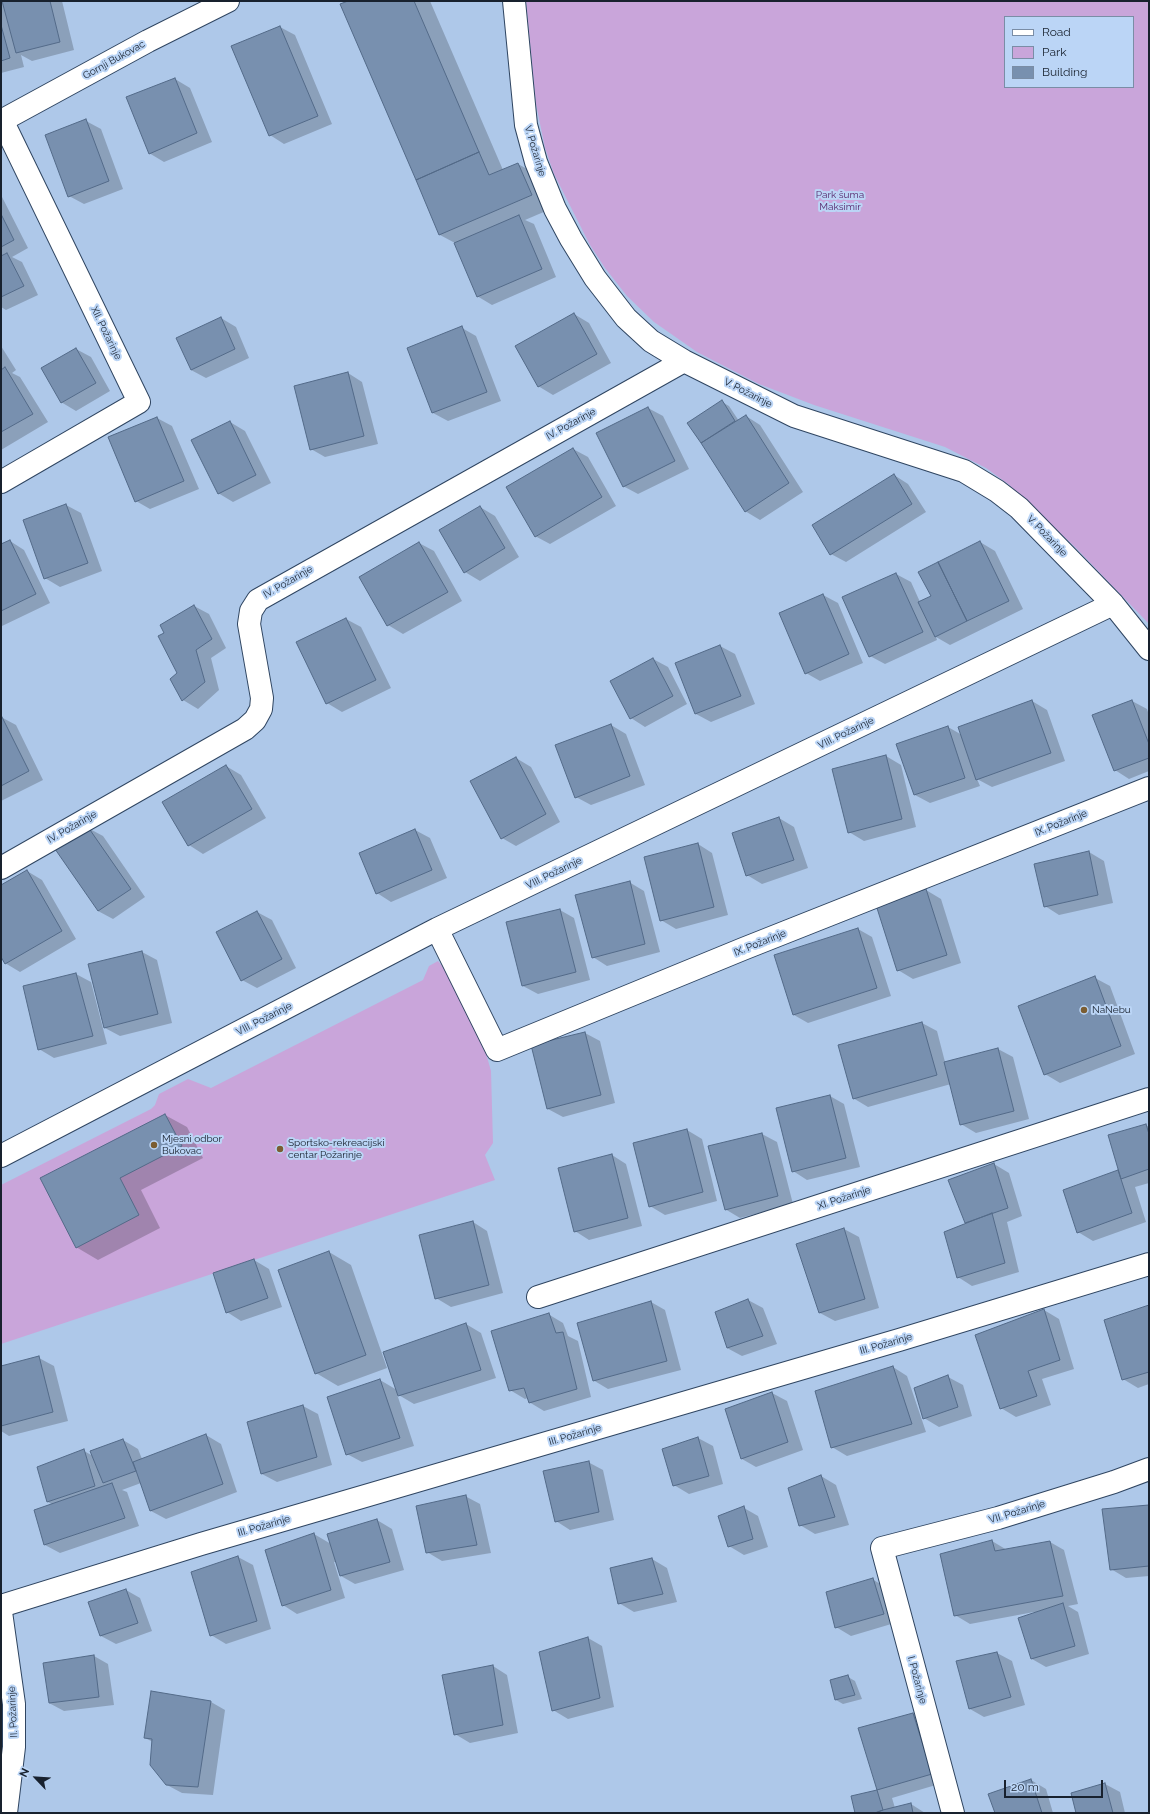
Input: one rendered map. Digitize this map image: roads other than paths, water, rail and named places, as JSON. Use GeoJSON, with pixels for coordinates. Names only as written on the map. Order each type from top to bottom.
{"type":"FeatureCollection","features":[{"type":"Feature","properties":{"kind":"street","name":"Gornji Bukovac"},"geometry":{"type":"LineString","coordinates":[[1,121],[148,41],[228,1]]}},
{"type":"Feature","properties":{"kind":"street","name":"V. Požarinje"},"geometry":{"type":"LineString","coordinates":[[514,1],[526,126],[536,162],[555,209],[595,278],[626,318],[651,340],[684,361],[794,416],[964,471],[997,490],[1019,508],[1113,604],[1149,649]]}},
{"type":"Feature","properties":{"kind":"street","name":"XII. Požarinje"},"geometry":{"type":"LineString","coordinates":[[1,121],[139,402],[1,482]]}},
{"type":"Feature","properties":{"kind":"street","name":"IV. Požarinje"},"geometry":{"type":"LineString","coordinates":[[1,868],[245,728],[255,720],[261,709],[262,698],[249,624],[251,610],[258,600],[684,361]]}},
{"type":"Feature","properties":{"kind":"street","name":"VIII. Požarinje"},"geometry":{"type":"LineString","coordinates":[[1,1156],[437,929],[1113,604]]}},
{"type":"Feature","properties":{"kind":"street","name":"IX. Požarinje"},"geometry":{"type":"LineString","coordinates":[[437,929],[497,1050],[743,949],[1149,788]]}},
{"type":"Feature","properties":{"kind":"street","name":"XI. Požarinje"},"geometry":{"type":"LineString","coordinates":[[538,1297],[1149,1099]]}},
{"type":"Feature","properties":{"kind":"street","name":"III. Požarinje"},"geometry":{"type":"LineString","coordinates":[[1,1606],[201,1544],[891,1342],[1149,1264]]}},
{"type":"Feature","properties":{"kind":"street","name":"VII. Požarinje"},"geometry":{"type":"LineString","coordinates":[[882,1548],[998,1518],[1114,1482],[1149,1469]]}},
{"type":"Feature","properties":{"kind":"street","name":"I. Požarinje"},"geometry":{"type":"LineString","coordinates":[[882,1548],[952,1813]]}},
{"type":"Feature","properties":{"kind":"street","name":"II. Požarinje"},"geometry":{"type":"LineString","coordinates":[[1,1612],[14,1704],[14,1747],[6,1813]]}},
{"type":"Feature","properties":{"kind":"place","name":"NaNebu"},"geometry":{"type":"Point","coordinates":[1084,1010]}},
{"type":"Feature","properties":{"kind":"place","name":"Mjesni odbor Bukovac"},"geometry":{"type":"Point","coordinates":[154,1145]}},
{"type":"Feature","properties":{"kind":"place","name":"Sportsko-rekreacijski centar Požarinje"},"geometry":{"type":"Point","coordinates":[280,1149]}},
{"type":"Feature","properties":{"kind":"park label","name":"Park šuma Maksimir"},"geometry":{"type":"Point","coordinates":[840,200]}}]}
